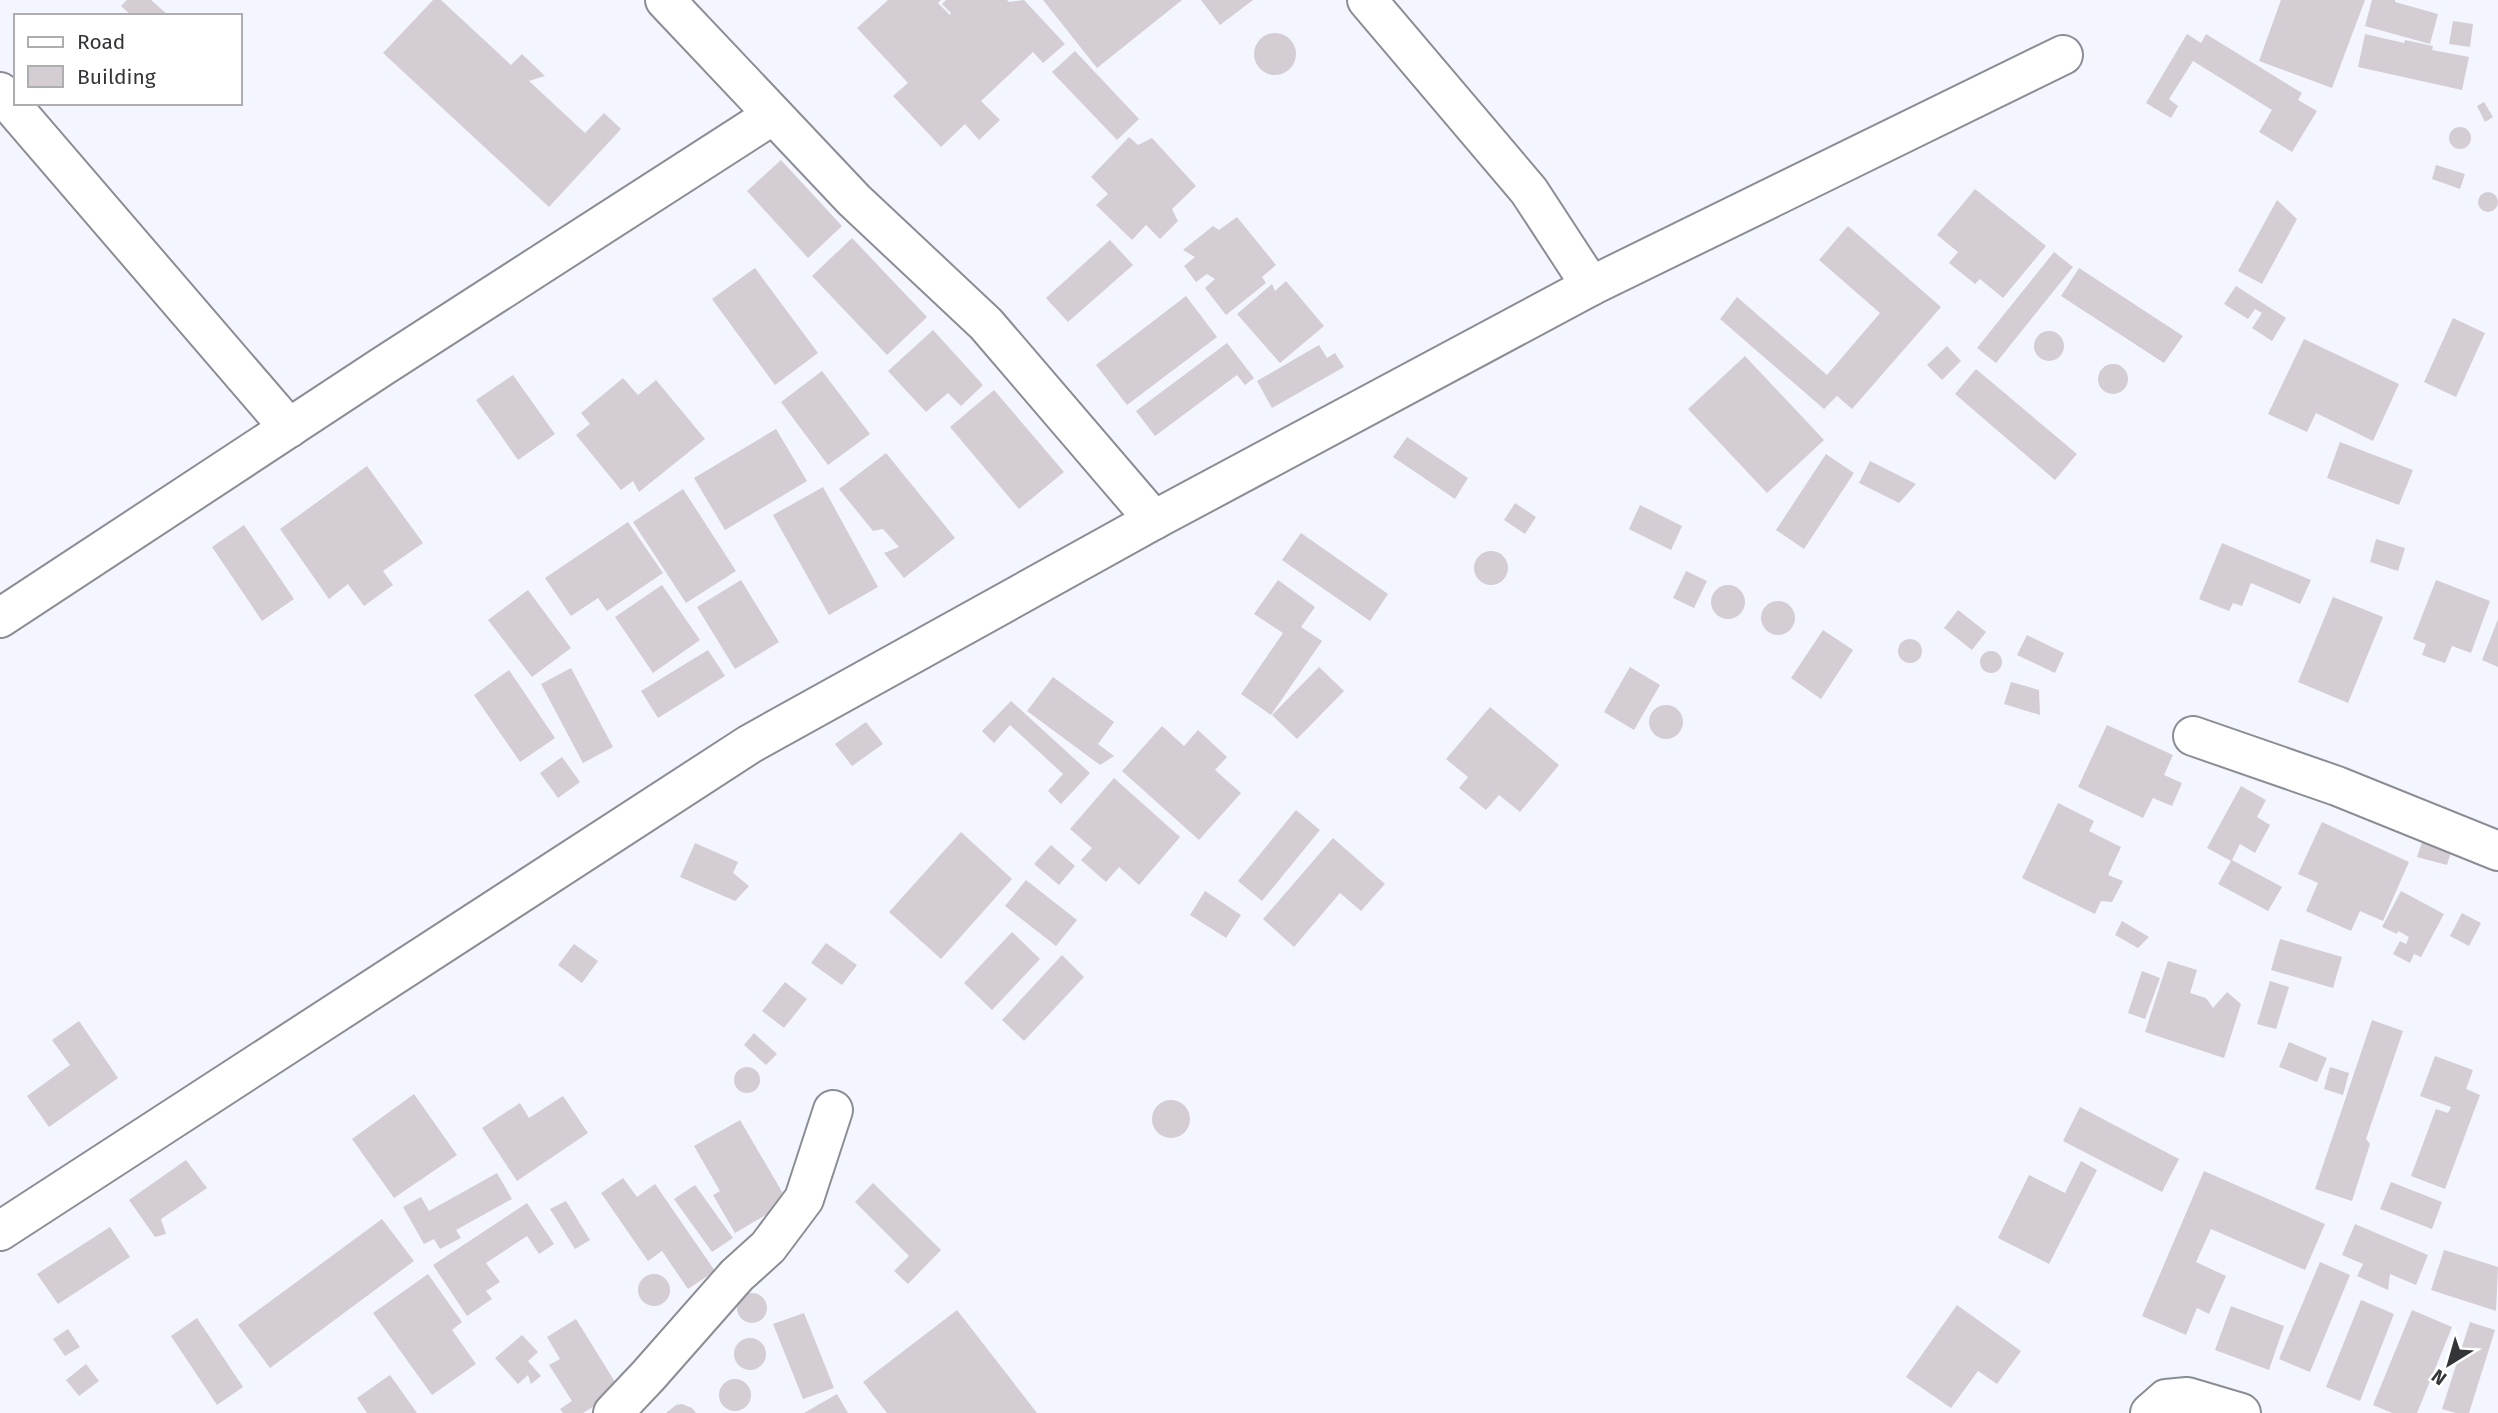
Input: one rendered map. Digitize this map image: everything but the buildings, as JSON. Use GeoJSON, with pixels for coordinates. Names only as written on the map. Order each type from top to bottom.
{"type":"FeatureCollection","features":[{"type":"Feature","properties":{"kind":"street"},"geometry":{"type":"LineString","coordinates":[[666,0],[854,200],[986,324],[1154,520]]}},
{"type":"Feature","properties":{"kind":"street"},"geometry":{"type":"LineString","coordinates":[[1367,0],[1530,191],[1591,286]]}},
{"type":"Feature","properties":{"kind":"street"},"geometry":{"type":"LineString","coordinates":[[0,1231],[750,744],[1154,520],[1591,286],[2063,55]]}},
{"type":"Feature","properties":{"kind":"street"},"geometry":{"type":"LineString","coordinates":[[0,92],[289,428]]}},
{"type":"Feature","properties":{"kind":"street"},"geometry":{"type":"LineString","coordinates":[[0,618],[773,115]]}},
{"type":"Feature","properties":{"kind":"street"},"geometry":{"type":"LineString","coordinates":[[2193,736],[2337,786],[2498,851]]}},
{"type":"Feature","properties":{"kind":"street"},"geometry":{"type":"LineString","coordinates":[[612,1413],[649,1376],[737,1275],[768,1247],[804,1199],[833,1110]]}},
{"type":"Feature","properties":{"kind":"street"},"geometry":{"type":"LineString","coordinates":[[2150,1413],[2166,1399],[2186,1396],[2241,1413]]}}]}
